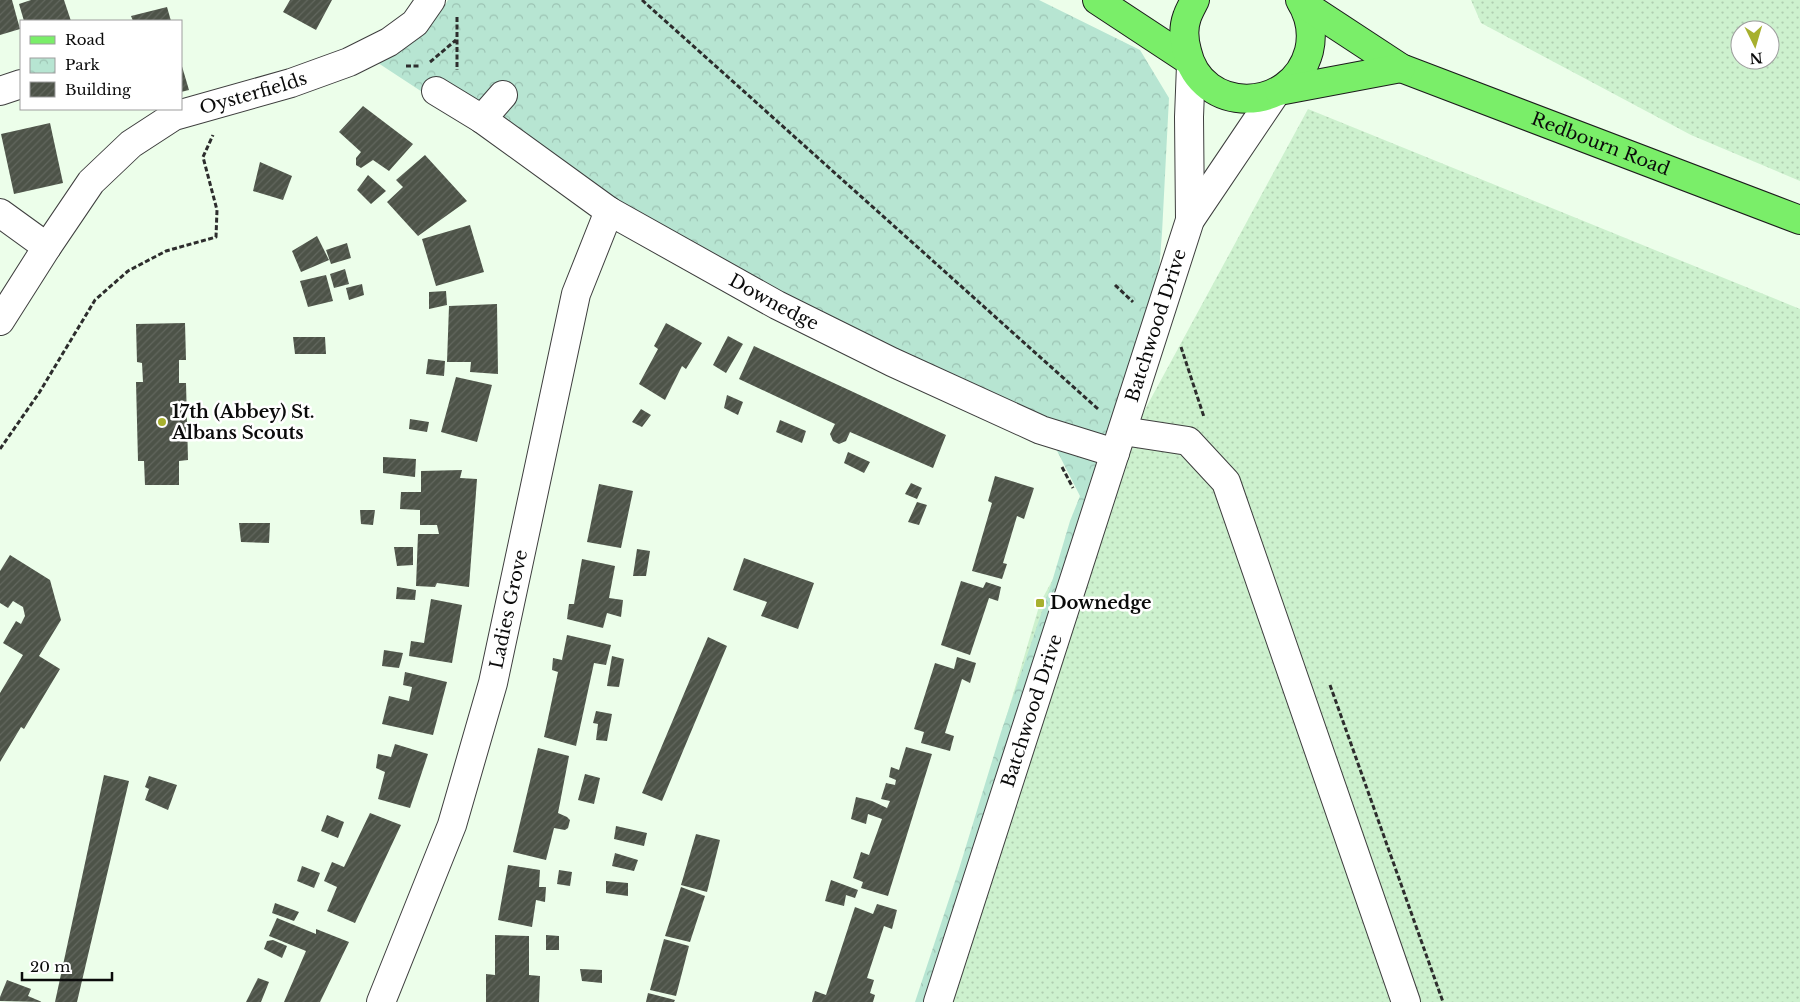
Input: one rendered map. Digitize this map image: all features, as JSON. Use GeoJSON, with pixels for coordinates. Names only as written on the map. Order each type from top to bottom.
{"type":"FeatureCollection","features":[{"type":"Feature","properties":{"kind":"main road"},"geometry":{"type":"LineString","coordinates":[[1097,0],[1190,62]]}},
{"type":"Feature","properties":{"kind":"main road"},"geometry":{"type":"LineString","coordinates":[[1195,0],[1186,18],[1184,39],[1190,62],[1202,80],[1218,92],[1236,99],[1256,99],[1401,68]]}},
{"type":"Feature","properties":{"kind":"main road"},"geometry":{"type":"LineString","coordinates":[[1277,93],[1295,78],[1306,61],[1311,42],[1310,22],[1301,1]]}},
{"type":"Feature","properties":{"kind":"main road","name":"Redbourn Road"},"geometry":{"type":"LineString","coordinates":[[1301,1],[1401,68],[1800,220]]}},
{"type":"Feature","properties":{"kind":"street","name":"Oysterfields"},"geometry":{"type":"LineString","coordinates":[[0,320],[47,246],[91,182],[131,144],[174,116],[291,83],[349,62],[389,42],[415,22],[431,0]]}},
{"type":"Feature","properties":{"kind":"street","name":"Batchwood Drive"},"geometry":{"type":"LineString","coordinates":[[1190,62],[1188,117],[1190,220]]}},
{"type":"Feature","properties":{"kind":"street"},"geometry":{"type":"LineString","coordinates":[[0,91],[20,84]]}},
{"type":"Feature","properties":{"kind":"street","name":"Batchwood Drive"},"geometry":{"type":"LineString","coordinates":[[938,1002],[1190,220],[1277,93]]}},
{"type":"Feature","properties":{"kind":"street"},"geometry":{"type":"LineString","coordinates":[[482,119],[502,95]]}},
{"type":"Feature","properties":{"kind":"street","name":"Downedge"},"geometry":{"type":"LineString","coordinates":[[446,97],[482,119],[610,211],[777,305],[892,362],[1041,430],[1119,442],[1188,441],[1226,482],[1406,1002]]}},
{"type":"Feature","properties":{"kind":"street","name":"Ladies Grove"},"geometry":{"type":"LineString","coordinates":[[383,1001],[452,825],[493,683],[576,294],[610,211]]}},
{"type":"Feature","properties":{"kind":"street"},"geometry":{"type":"LineString","coordinates":[[0,213],[47,246]]}},
{"type":"Feature","properties":{"kind":"path"},"geometry":{"type":"LineString","coordinates":[[642,0],[1119,442]]}},
{"type":"Feature","properties":{"kind":"path"},"geometry":{"type":"LineString","coordinates":[[446,97],[456,40],[457,8]]}},
{"type":"Feature","properties":{"kind":"path"},"geometry":{"type":"LineString","coordinates":[[400,70],[408,66],[424,67],[456,40]]}},
{"type":"Feature","properties":{"kind":"path"},"geometry":{"type":"LineString","coordinates":[[0,449],[39,393],[95,300],[135,267],[166,251],[216,237],[217,210],[203,157],[212,135],[222,132]]}},
{"type":"Feature","properties":{"kind":"path"},"geometry":{"type":"LineString","coordinates":[[1157,325],[1179,341],[1207,425]]}},
{"type":"Feature","properties":{"kind":"green space"},"geometry":{"type":"Polygon","coordinates":[[[448,0],[1039,0],[1140,50],[1169,98],[1162,233],[1153,347],[1100,444],[780,302],[436,101],[372,59],[414,36],[433,20],[448,0]]]}},
{"type":"Feature","properties":{"kind":"green space"},"geometry":{"type":"Polygon","coordinates":[[[1471,0],[1800,0],[1800,181],[1691,135],[1481,23],[1471,0]]]}},
{"type":"Feature","properties":{"kind":"green space"},"geometry":{"type":"Polygon","coordinates":[[[1308,109],[1800,309],[1800,1002],[922,1002],[1040,603],[1308,109]]]}},
{"type":"Feature","properties":{"kind":"green space"},"geometry":{"type":"Polygon","coordinates":[[[1049,435],[1118,465],[946,1002],[915,1002],[959,869],[1001,732],[1051,585],[1070,521],[1080,496],[1049,435]]]}},
{"type":"Feature","properties":{"kind":"building"},"geometry":{"type":"Polygon","coordinates":[[[0,0],[12,0],[20,29],[0,35],[0,0]]]}},
{"type":"Feature","properties":{"kind":"building"},"geometry":{"type":"Polygon","coordinates":[[[31,0],[64,0],[71,20],[24,20],[19,4],[31,0]]]}},
{"type":"Feature","properties":{"kind":"building"},"geometry":{"type":"Polygon","coordinates":[[[290,0],[332,0],[316,30],[283,12],[290,0]]]}},
{"type":"Feature","properties":{"kind":"building"},"geometry":{"type":"Polygon","coordinates":[[[167,7],[171,20],[133,20],[131,16],[167,7]]]}},
{"type":"Feature","properties":{"kind":"building"},"geometry":{"type":"Polygon","coordinates":[[[182,66],[189,90],[182,92],[182,66]]]}},
{"type":"Feature","properties":{"kind":"building"},"geometry":{"type":"Polygon","coordinates":[[[363,106],[413,144],[389,171],[373,160],[361,168],[356,165],[356,158],[361,152],[339,132],[363,106]]]}},
{"type":"Feature","properties":{"kind":"building"},"geometry":{"type":"Polygon","coordinates":[[[50,123],[63,183],[14,194],[1,134],[50,123]]]}},
{"type":"Feature","properties":{"kind":"building"},"geometry":{"type":"Polygon","coordinates":[[[425,155],[467,201],[418,236],[387,202],[403,187],[396,180],[425,155]]]}},
{"type":"Feature","properties":{"kind":"building"},"geometry":{"type":"Polygon","coordinates":[[[260,162],[292,176],[283,200],[253,191],[260,162]]]}},
{"type":"Feature","properties":{"kind":"building"},"geometry":{"type":"Polygon","coordinates":[[[368,175],[386,191],[371,204],[357,190],[368,175]]]}},
{"type":"Feature","properties":{"kind":"building"},"geometry":{"type":"Polygon","coordinates":[[[470,225],[484,272],[436,286],[422,239],[470,225]]]}},
{"type":"Feature","properties":{"kind":"building"},"geometry":{"type":"Polygon","coordinates":[[[317,236],[329,260],[301,272],[292,251],[317,236]]]}},
{"type":"Feature","properties":{"kind":"building"},"geometry":{"type":"Polygon","coordinates":[[[347,243],[351,258],[331,264],[326,250],[347,243]]]}},
{"type":"Feature","properties":{"kind":"building"},"geometry":{"type":"Polygon","coordinates":[[[345,269],[349,284],[334,288],[330,274],[345,269]]]}},
{"type":"Feature","properties":{"kind":"building"},"geometry":{"type":"Polygon","coordinates":[[[326,275],[333,301],[308,307],[300,281],[326,275]]]}},
{"type":"Feature","properties":{"kind":"building"},"geometry":{"type":"Polygon","coordinates":[[[362,284],[364,295],[349,300],[346,288],[362,284]]]}},
{"type":"Feature","properties":{"kind":"building"},"geometry":{"type":"Polygon","coordinates":[[[446,291],[447,305],[429,309],[429,292],[446,291]]]}},
{"type":"Feature","properties":{"kind":"building"},"geometry":{"type":"Polygon","coordinates":[[[497,304],[498,374],[470,372],[471,362],[447,362],[449,306],[497,304]]]}},
{"type":"Feature","properties":{"kind":"building","name":"17th (Abbey) St. Albans Scouts"},"geometry":{"type":"Polygon","coordinates":[[[185,323],[186,360],[179,360],[179,383],[186,383],[188,460],[179,461],[179,485],[145,485],[144,461],[138,461],[136,382],[143,382],[142,363],[137,362],[136,324],[185,323]]]}},
{"type":"Feature","properties":{"kind":"building"},"geometry":{"type":"Polygon","coordinates":[[[666,323],[702,343],[686,369],[682,366],[665,400],[639,384],[658,349],[654,346],[666,323]]]}},
{"type":"Feature","properties":{"kind":"building"},"geometry":{"type":"Polygon","coordinates":[[[728,336],[743,344],[726,373],[713,365],[728,336]]]}},
{"type":"Feature","properties":{"kind":"building"},"geometry":{"type":"Polygon","coordinates":[[[293,337],[325,337],[326,354],[295,354],[293,337]]]}},
{"type":"Feature","properties":{"kind":"building"},"geometry":{"type":"Polygon","coordinates":[[[754,346],[946,435],[933,468],[850,432],[846,441],[839,444],[833,441],[830,434],[835,424],[739,379],[754,346]]]}},
{"type":"Feature","properties":{"kind":"building"},"geometry":{"type":"Polygon","coordinates":[[[428,359],[445,361],[444,376],[426,374],[428,359]]]}},
{"type":"Feature","properties":{"kind":"building"},"geometry":{"type":"Polygon","coordinates":[[[456,377],[492,385],[477,442],[441,432],[456,377]]]}},
{"type":"Feature","properties":{"kind":"building"},"geometry":{"type":"Polygon","coordinates":[[[727,395],[743,402],[738,415],[724,408],[727,395]]]}},
{"type":"Feature","properties":{"kind":"building"},"geometry":{"type":"Polygon","coordinates":[[[641,409],[651,415],[642,427],[632,422],[641,409]]]}},
{"type":"Feature","properties":{"kind":"building"},"geometry":{"type":"Polygon","coordinates":[[[410,419],[429,422],[427,432],[409,429],[410,419]]]}},
{"type":"Feature","properties":{"kind":"building"},"geometry":{"type":"Polygon","coordinates":[[[780,420],[806,431],[802,443],[776,432],[780,420]]]}},
{"type":"Feature","properties":{"kind":"building"},"geometry":{"type":"Polygon","coordinates":[[[848,452],[870,462],[864,473],[844,463],[848,452]]]}},
{"type":"Feature","properties":{"kind":"building"},"geometry":{"type":"Polygon","coordinates":[[[383,457],[416,459],[415,477],[383,473],[383,457]]]}},
{"type":"Feature","properties":{"kind":"building"},"geometry":{"type":"Polygon","coordinates":[[[462,470],[460,478],[477,479],[469,587],[437,583],[435,587],[416,586],[418,534],[439,534],[437,525],[420,525],[420,510],[400,509],[401,492],[421,492],[421,471],[462,470]]]}},
{"type":"Feature","properties":{"kind":"building"},"geometry":{"type":"Polygon","coordinates":[[[995,476],[1034,488],[1024,519],[1017,516],[1003,563],[1007,564],[1002,579],[972,571],[992,503],[988,501],[995,476]]]}},
{"type":"Feature","properties":{"kind":"building"},"geometry":{"type":"Polygon","coordinates":[[[911,483],[922,488],[917,499],[905,494],[911,483]]]}},
{"type":"Feature","properties":{"kind":"building"},"geometry":{"type":"Polygon","coordinates":[[[599,484],[633,491],[621,548],[587,542],[599,484]]]}},
{"type":"Feature","properties":{"kind":"building"},"geometry":{"type":"Polygon","coordinates":[[[917,502],[927,505],[919,525],[908,522],[917,502]]]}},
{"type":"Feature","properties":{"kind":"building"},"geometry":{"type":"Polygon","coordinates":[[[360,510],[375,510],[373,525],[361,524],[360,510]]]}},
{"type":"Feature","properties":{"kind":"building"},"geometry":{"type":"Polygon","coordinates":[[[239,523],[270,523],[269,543],[241,542],[239,523]]]}},
{"type":"Feature","properties":{"kind":"building"},"geometry":{"type":"Polygon","coordinates":[[[394,547],[413,547],[413,565],[397,566],[394,547]]]}},
{"type":"Feature","properties":{"kind":"building"},"geometry":{"type":"Polygon","coordinates":[[[637,549],[650,551],[646,576],[633,576],[637,549]]]}},
{"type":"Feature","properties":{"kind":"building"},"geometry":{"type":"Polygon","coordinates":[[[10,555],[50,580],[61,620],[39,656],[60,669],[24,729],[21,727],[0,762],[0,693],[23,655],[3,643],[16,621],[21,624],[25,616],[23,607],[13,601],[8,608],[0,603],[0,571],[10,555]]]}},
{"type":"Feature","properties":{"kind":"building"},"geometry":{"type":"Polygon","coordinates":[[[744,558],[814,583],[798,629],[761,616],[767,602],[733,590],[744,558]]]}},
{"type":"Feature","properties":{"kind":"building"},"geometry":{"type":"Polygon","coordinates":[[[582,559],[615,566],[609,598],[623,600],[621,617],[607,613],[603,628],[567,619],[569,604],[574,604],[582,559]]]}},
{"type":"Feature","properties":{"kind":"building"},"geometry":{"type":"Polygon","coordinates":[[[961,581],[983,588],[986,582],[1001,587],[998,601],[989,598],[970,655],[941,645],[961,581]]]}},
{"type":"Feature","properties":{"kind":"building"},"geometry":{"type":"Polygon","coordinates":[[[397,587],[416,590],[415,600],[396,599],[397,587]]]}},
{"type":"Feature","properties":{"kind":"building"},"geometry":{"type":"Polygon","coordinates":[[[431,599],[462,605],[452,663],[409,656],[411,641],[424,643],[431,599]]]}},
{"type":"Feature","properties":{"kind":"building"},"geometry":{"type":"Polygon","coordinates":[[[567,635],[611,645],[606,665],[594,663],[576,746],[544,737],[558,672],[552,670],[553,658],[562,660],[567,635]]]}},
{"type":"Feature","properties":{"kind":"building"},"geometry":{"type":"Polygon","coordinates":[[[708,637],[727,646],[662,801],[642,793],[708,637]]]}},
{"type":"Feature","properties":{"kind":"building"},"geometry":{"type":"Polygon","coordinates":[[[384,650],[403,653],[399,668],[382,666],[384,650]]]}},
{"type":"Feature","properties":{"kind":"building"},"geometry":{"type":"Polygon","coordinates":[[[612,656],[624,659],[619,687],[607,686],[612,656]]]}},
{"type":"Feature","properties":{"kind":"building"},"geometry":{"type":"Polygon","coordinates":[[[957,657],[976,663],[970,683],[962,679],[945,733],[954,736],[950,751],[921,743],[924,732],[914,729],[935,663],[954,669],[957,657]]]}},
{"type":"Feature","properties":{"kind":"building"},"geometry":{"type":"Polygon","coordinates":[[[405,672],[447,682],[433,735],[382,724],[389,696],[409,701],[412,687],[403,685],[405,672]]]}},
{"type":"Feature","properties":{"kind":"building"},"geometry":{"type":"Polygon","coordinates":[[[596,711],[612,714],[607,741],[596,740],[598,724],[593,723],[596,711]]]}},
{"type":"Feature","properties":{"kind":"building"},"geometry":{"type":"Polygon","coordinates":[[[395,744],[428,754],[410,808],[378,799],[385,772],[376,768],[378,754],[391,757],[395,744]]]}},
{"type":"Feature","properties":{"kind":"building"},"geometry":{"type":"Polygon","coordinates":[[[906,747],[932,754],[888,896],[861,888],[863,882],[853,878],[861,852],[869,855],[882,819],[868,814],[866,824],[851,819],[856,797],[872,801],[887,808],[890,801],[881,799],[886,783],[895,785],[896,780],[889,777],[891,767],[899,770],[906,747]]]}},
{"type":"Feature","properties":{"kind":"building"},"geometry":{"type":"Polygon","coordinates":[[[538,748],[569,756],[558,813],[570,820],[568,828],[565,830],[554,828],[546,860],[513,852],[538,748]]]}},
{"type":"Feature","properties":{"kind":"building"},"geometry":{"type":"Polygon","coordinates":[[[585,774],[600,778],[594,804],[578,800],[585,774]]]}},
{"type":"Feature","properties":{"kind":"building"},"geometry":{"type":"Polygon","coordinates":[[[104,775],[129,781],[77,1002],[55,1002],[104,775]]]}},
{"type":"Feature","properties":{"kind":"building"},"geometry":{"type":"Polygon","coordinates":[[[149,776],[177,785],[168,810],[145,800],[149,789],[145,787],[149,776]]]}},
{"type":"Feature","properties":{"kind":"building"},"geometry":{"type":"Polygon","coordinates":[[[370,813],[401,825],[355,923],[327,911],[337,887],[324,881],[332,862],[344,867],[370,813]]]}},
{"type":"Feature","properties":{"kind":"building"},"geometry":{"type":"Polygon","coordinates":[[[327,815],[344,822],[338,838],[321,831],[327,815]]]}},
{"type":"Feature","properties":{"kind":"building"},"geometry":{"type":"Polygon","coordinates":[[[616,826],[647,833],[644,846],[614,839],[616,826]]]}},
{"type":"Feature","properties":{"kind":"building"},"geometry":{"type":"Polygon","coordinates":[[[696,834],[720,840],[707,892],[681,885],[696,834]]]}},
{"type":"Feature","properties":{"kind":"building"},"geometry":{"type":"Polygon","coordinates":[[[615,853],[638,860],[634,871],[612,866],[615,853]]]}},
{"type":"Feature","properties":{"kind":"building"},"geometry":{"type":"Polygon","coordinates":[[[508,865],[540,870],[539,887],[546,887],[545,902],[536,900],[532,927],[498,920],[508,865]]]}},
{"type":"Feature","properties":{"kind":"building"},"geometry":{"type":"Polygon","coordinates":[[[302,866],[320,873],[314,888],[297,881],[302,866]]]}},
{"type":"Feature","properties":{"kind":"building"},"geometry":{"type":"Polygon","coordinates":[[[559,870],[572,872],[570,886],[557,884],[559,870]]]}},
{"type":"Feature","properties":{"kind":"building"},"geometry":{"type":"Polygon","coordinates":[[[831,880],[858,890],[855,898],[846,895],[844,906],[825,901],[831,880]]]}},
{"type":"Feature","properties":{"kind":"building"},"geometry":{"type":"Polygon","coordinates":[[[606,881],[628,883],[628,896],[606,893],[606,881]]]}},
{"type":"Feature","properties":{"kind":"building"},"geometry":{"type":"Polygon","coordinates":[[[681,887],[705,896],[690,942],[665,936],[681,887]]]}},
{"type":"Feature","properties":{"kind":"building"},"geometry":{"type":"Polygon","coordinates":[[[275,903],[299,912],[294,921],[272,913],[275,903]]]}},
{"type":"Feature","properties":{"kind":"building"},"geometry":{"type":"Polygon","coordinates":[[[877,904],[897,910],[892,929],[884,926],[867,978],[874,980],[870,993],[875,995],[873,1002],[812,1002],[815,991],[826,995],[855,907],[873,914],[877,904]]]}},
{"type":"Feature","properties":{"kind":"building"},"geometry":{"type":"Polygon","coordinates":[[[277,918],[316,934],[316,929],[349,942],[320,1002],[284,1002],[306,951],[269,936],[277,918]]]}},
{"type":"Feature","properties":{"kind":"building"},"geometry":{"type":"Polygon","coordinates":[[[495,935],[529,936],[529,975],[540,976],[539,1002],[486,1002],[486,974],[495,975],[495,935]]]}},
{"type":"Feature","properties":{"kind":"building"},"geometry":{"type":"Polygon","coordinates":[[[546,935],[559,936],[559,950],[546,950],[546,935]]]}},
{"type":"Feature","properties":{"kind":"building"},"geometry":{"type":"Polygon","coordinates":[[[664,939],[689,946],[676,996],[650,990],[664,939]]]}},
{"type":"Feature","properties":{"kind":"building"},"geometry":{"type":"Polygon","coordinates":[[[273,940],[287,946],[282,958],[264,949],[267,941],[273,940]]]}},
{"type":"Feature","properties":{"kind":"building"},"geometry":{"type":"Polygon","coordinates":[[[580,969],[602,970],[602,983],[582,981],[580,969]]]}},
{"type":"Feature","properties":{"kind":"building"},"geometry":{"type":"Polygon","coordinates":[[[258,978],[269,982],[261,1002],[246,1002],[258,978]]]}},
{"type":"Feature","properties":{"kind":"building"},"geometry":{"type":"Polygon","coordinates":[[[7,980],[31,989],[28,996],[42,1002],[0,1001],[7,980]]]}},
{"type":"Feature","properties":{"kind":"building"},"geometry":{"type":"Polygon","coordinates":[[[648,993],[675,1000],[674,1002],[646,1002],[648,993]]]}},
{"type":"Feature","properties":{"kind":"place","name":"17th (Abbey) St. Albans Scouts"},"geometry":{"type":"Point","coordinates":[162,422]}},
{"type":"Feature","properties":{"kind":"place","name":"Downedge"},"geometry":{"type":"Point","coordinates":[1040,603]}}]}
